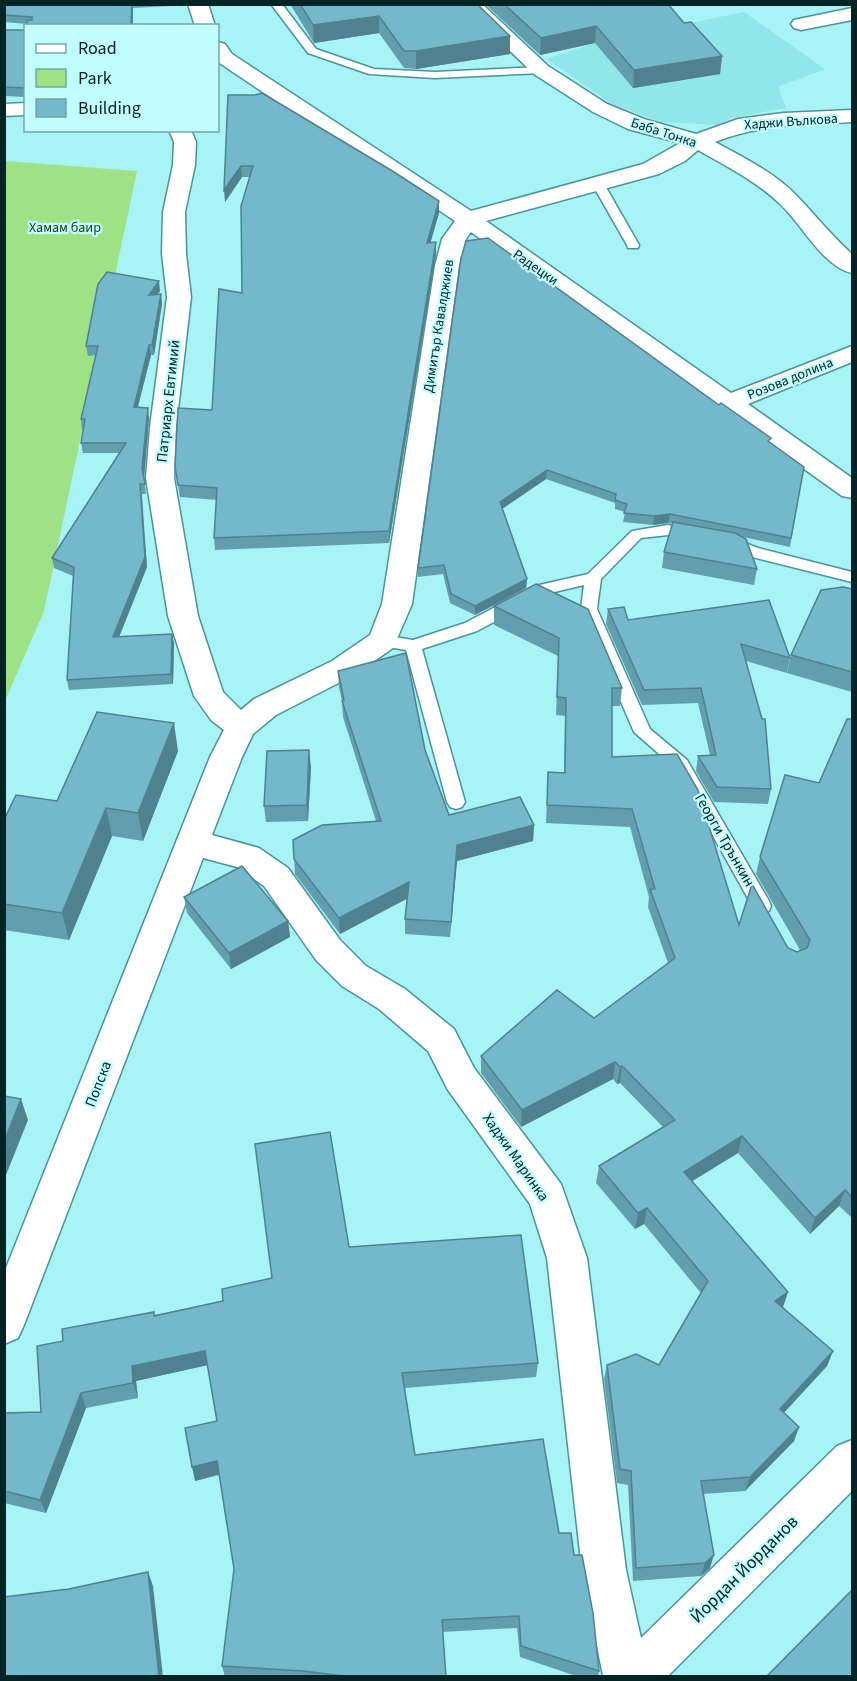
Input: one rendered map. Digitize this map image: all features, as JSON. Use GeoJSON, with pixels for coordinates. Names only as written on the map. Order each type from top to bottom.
{"type":"FeatureCollection","features":[{"type":"Feature","properties":{"kind":"street"},"geometry":{"type":"LineString","coordinates":[[198,4],[204,24]]}},
{"type":"Feature","properties":{"kind":"street","name":"Баба Тонка"},"geometry":{"type":"LineString","coordinates":[[470,4],[541,70],[600,108],[636,124],[697,141],[745,167],[789,199],[822,240],[852,267]]}},
{"type":"Feature","properties":{"kind":"street"},"geometry":{"type":"LineString","coordinates":[[801,24],[852,14]]}},
{"type":"Feature","properties":{"kind":"street","name":"Радецки"},"geometry":{"type":"LineString","coordinates":[[219,49],[225,58],[468,219],[852,490]]}},
{"type":"Feature","properties":{"kind":"street"},"geometry":{"type":"LineString","coordinates":[[4,110],[24,109]]}},
{"type":"Feature","properties":{"kind":"street","name":"Хаджи Вълкова"},"geometry":{"type":"LineString","coordinates":[[697,141],[738,125],[784,119],[852,116]]}},
{"type":"Feature","properties":{"kind":"street","name":"Патриарх Евтимий"},"geometry":{"type":"LineString","coordinates":[[181,132],[185,142],[184,165],[174,213],[174,254],[179,297],[163,427],[160,478],[183,616],[210,696],[222,712],[241,727]]}},
{"type":"Feature","properties":{"kind":"street"},"geometry":{"type":"LineString","coordinates":[[468,219],[651,169],[677,156],[697,141]]}},
{"type":"Feature","properties":{"kind":"street","name":"Димитър Кавалджиев"},"geometry":{"type":"LineString","coordinates":[[382,641],[397,604],[447,266],[454,238],[468,219]]}},
{"type":"Feature","properties":{"kind":"street","name":"Розова долина"},"geometry":{"type":"LineString","coordinates":[[728,403],[852,353]]}},
{"type":"Feature","properties":{"kind":"street"},"geometry":{"type":"LineString","coordinates":[[241,727],[265,706],[343,668],[382,641]]}},
{"type":"Feature","properties":{"kind":"street","name":"Попска"},"geometry":{"type":"LineString","coordinates":[[4,1325],[226,757],[241,727]]}},
{"type":"Feature","properties":{"kind":"street","name":"Хаджи Маринка"},"geometry":{"type":"LineString","coordinates":[[192,843],[247,856],[276,877],[328,950],[354,976],[392,999],[441,1041],[461,1079],[547,1196],[567,1258],[604,1570],[626,1677]]}},
{"type":"Feature","properties":{"kind":"street","name":"Йордан Йорданов"},"geometry":{"type":"LineString","coordinates":[[636,1677],[852,1461]]}},
{"type":"Feature","properties":{"kind":"lane"},"geometry":{"type":"LineString","coordinates":[[276,4],[312,51],[373,72],[435,75],[541,70]]}},
{"type":"Feature","properties":{"kind":"lane"},"geometry":{"type":"LineString","coordinates":[[597,182],[633,245]]}},
{"type":"Feature","properties":{"kind":"lane"},"geometry":{"type":"LineString","coordinates":[[382,641],[414,646],[471,627],[541,590],[593,578],[637,534],[668,530],[737,543],[753,552],[852,577]]}},
{"type":"Feature","properties":{"kind":"lane","name":"Георги Трънкин"},"geometry":{"type":"LineString","coordinates":[[593,578],[589,609],[643,732],[681,764],[770,918]]}},
{"type":"Feature","properties":{"kind":"lane"},"geometry":{"type":"LineString","coordinates":[[414,646],[456,802]]}},
{"type":"Feature","properties":{"kind":"shaded area"},"geometry":{"type":"Polygon","coordinates":[[[744,12],[825,69],[778,87],[786,108],[731,118],[717,125],[661,122],[612,104],[547,59],[598,42],[744,12]]]}},
{"type":"Feature","properties":{"kind":"green space","name":"Хамам баир"},"geometry":{"type":"Polygon","coordinates":[[[5,161],[137,171],[44,611],[5,701],[5,161]]]}},
{"type":"Feature","properties":{"kind":"building"},"geometry":{"type":"Polygon","coordinates":[[[4,4],[132,4],[131,24],[27,24],[27,20],[32,20],[32,17],[4,15],[4,4]]]}},
{"type":"Feature","properties":{"kind":"building"},"geometry":{"type":"Polygon","coordinates":[[[300,4],[477,4],[510,36],[404,51],[379,16],[313,25],[300,4]]]}},
{"type":"Feature","properties":{"kind":"building"},"geometry":{"type":"Polygon","coordinates":[[[504,4],[668,4],[684,23],[691,22],[722,56],[634,70],[596,26],[541,38],[504,4]]]}},
{"type":"Feature","properties":{"kind":"building"},"geometry":{"type":"Polygon","coordinates":[[[4,30],[24,30],[24,88],[4,87],[4,30]]]}},
{"type":"Feature","properties":{"kind":"building"},"geometry":{"type":"Polygon","coordinates":[[[262,93],[439,201],[427,243],[436,242],[389,531],[214,538],[217,488],[178,485],[175,466],[178,408],[212,410],[219,289],[242,293],[241,206],[253,166],[241,166],[224,190],[228,95],[262,93]]]}},
{"type":"Feature","properties":{"kind":"building"},"geometry":{"type":"Polygon","coordinates":[[[488,238],[719,405],[721,403],[771,438],[768,441],[804,467],[791,538],[670,514],[654,516],[624,513],[627,504],[615,500],[616,494],[547,470],[500,502],[527,579],[475,606],[451,594],[444,565],[418,568],[461,258],[466,241],[488,238]]]}},
{"type":"Feature","properties":{"kind":"building"},"geometry":{"type":"Polygon","coordinates":[[[107,272],[159,281],[149,295],[161,294],[152,345],[149,345],[134,407],[148,408],[142,468],[145,484],[140,484],[145,557],[113,637],[172,634],[171,674],[67,680],[74,567],[52,558],[126,443],[81,443],[85,419],[81,419],[98,346],[86,346],[98,284],[107,272]]]}},
{"type":"Feature","properties":{"kind":"building"},"geometry":{"type":"Polygon","coordinates":[[[673,522],[735,533],[746,539],[757,569],[664,552],[673,522]]]}},
{"type":"Feature","properties":{"kind":"building"},"geometry":{"type":"Polygon","coordinates":[[[536,584],[588,609],[622,688],[612,688],[612,757],[677,754],[698,790],[739,925],[752,884],[788,948],[797,952],[807,948],[810,940],[760,857],[785,775],[819,783],[847,719],[852,719],[852,1197],[845,1190],[815,1218],[742,1136],[684,1172],[788,1292],[775,1301],[833,1351],[780,1409],[799,1427],[750,1477],[701,1481],[714,1555],[705,1563],[636,1568],[631,1471],[620,1469],[607,1365],[636,1354],[659,1365],[708,1281],[647,1208],[638,1213],[599,1166],[675,1120],[622,1066],[620,1067],[615,1062],[522,1110],[481,1056],[557,990],[594,1018],[675,958],[650,889],[655,889],[632,809],[547,805],[548,772],[565,773],[566,698],[557,697],[559,638],[494,606],[536,584]]]}},
{"type":"Feature","properties":{"kind":"building"},"geometry":{"type":"Polygon","coordinates":[[[843,587],[852,589],[852,672],[791,655],[821,590],[843,587]]]}},
{"type":"Feature","properties":{"kind":"building"},"geometry":{"type":"Polygon","coordinates":[[[769,600],[790,658],[741,644],[762,719],[765,719],[771,789],[717,787],[698,756],[716,755],[701,688],[644,690],[608,609],[624,607],[628,620],[769,600]]]}},
{"type":"Feature","properties":{"kind":"building"},"geometry":{"type":"Polygon","coordinates":[[[406,653],[425,750],[449,815],[520,797],[534,825],[457,845],[451,922],[405,919],[409,882],[339,918],[294,859],[293,840],[322,825],[381,821],[342,701],[344,700],[338,671],[406,653]]]}},
{"type":"Feature","properties":{"kind":"building"},"geometry":{"type":"Polygon","coordinates":[[[97,712],[174,723],[138,813],[106,808],[62,913],[4,904],[4,820],[16,795],[57,801],[97,712]]]}},
{"type":"Feature","properties":{"kind":"building"},"geometry":{"type":"Polygon","coordinates":[[[309,750],[307,805],[264,806],[267,751],[309,750]]]}},
{"type":"Feature","properties":{"kind":"building"},"geometry":{"type":"Polygon","coordinates":[[[242,866],[288,921],[229,953],[184,897],[242,866]]]}},
{"type":"Feature","properties":{"kind":"building"},"geometry":{"type":"Polygon","coordinates":[[[4,1096],[21,1099],[4,1142],[4,1096]]]}},
{"type":"Feature","properties":{"kind":"building"},"geometry":{"type":"Polygon","coordinates":[[[330,1132],[349,1247],[521,1235],[538,1363],[402,1373],[415,1455],[543,1439],[559,1533],[571,1533],[574,1555],[582,1555],[593,1613],[599,1671],[521,1646],[519,1616],[442,1620],[446,1677],[352,1677],[303,1671],[222,1666],[234,1569],[217,1461],[192,1467],[185,1428],[217,1421],[205,1351],[132,1366],[133,1383],[81,1393],[40,1500],[4,1491],[4,1413],[41,1412],[37,1346],[63,1341],[62,1329],[154,1312],[154,1316],[223,1301],[222,1289],[272,1278],[255,1144],[330,1132]]]}},
{"type":"Feature","properties":{"kind":"building"},"geometry":{"type":"Polygon","coordinates":[[[148,1572],[159,1677],[4,1677],[4,1597],[69,1589],[148,1572]]]}},
{"type":"Feature","properties":{"kind":"building"},"geometry":{"type":"Polygon","coordinates":[[[852,1590],[852,1677],[766,1677],[852,1590]]]}}]}
